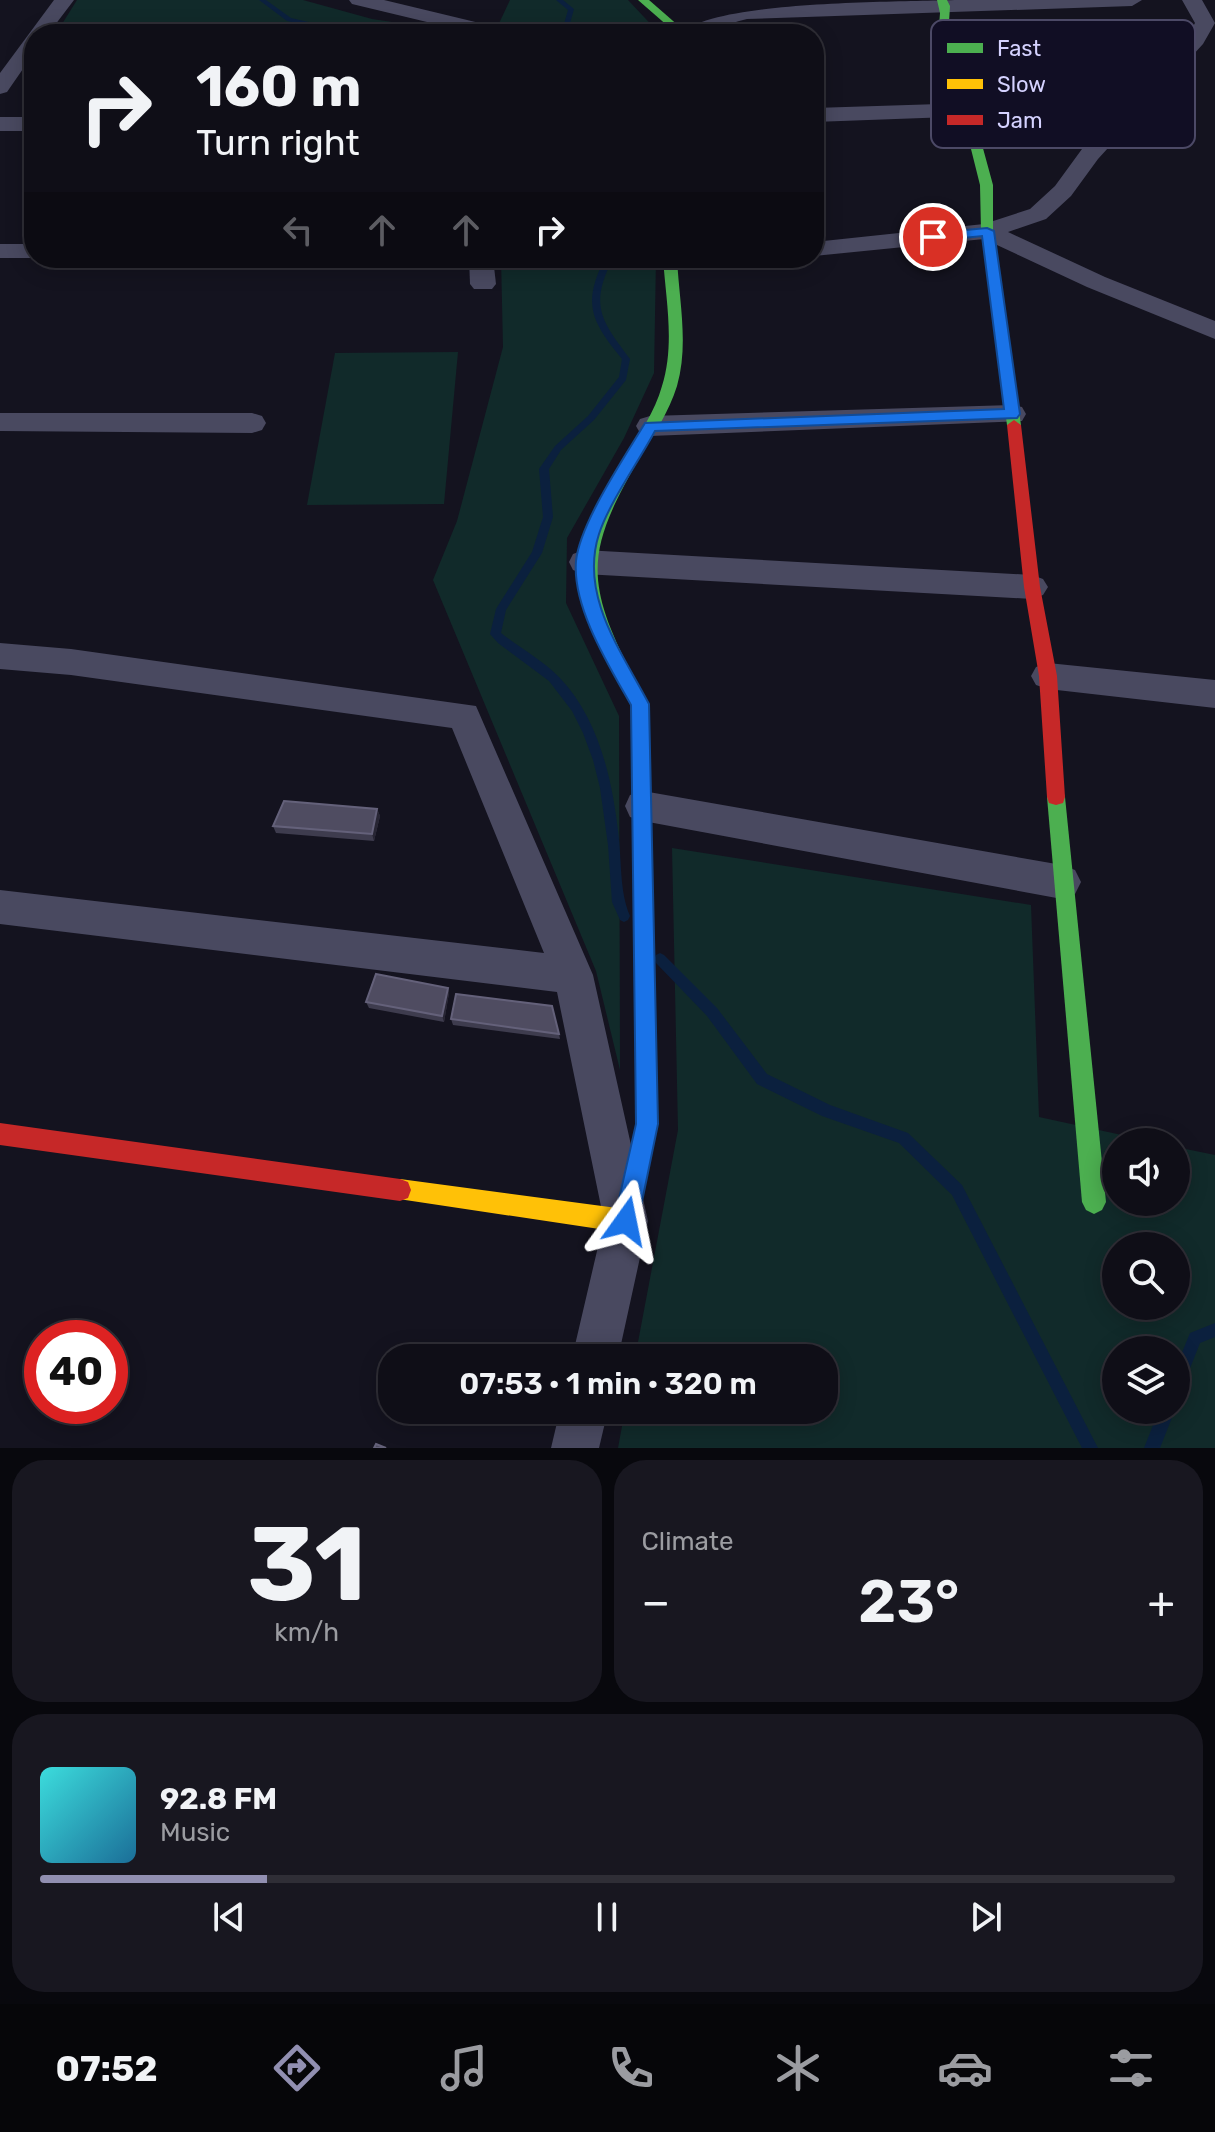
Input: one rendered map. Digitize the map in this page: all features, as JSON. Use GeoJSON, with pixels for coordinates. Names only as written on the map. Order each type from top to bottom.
{"type":"FeatureCollection","features":[{"type":"Feature","properties":{"kind":"street"},"geometry":{"type":"LineString","coordinates":[[45,24],[64,0]]}},
{"type":"Feature","properties":{"kind":"street"},"geometry":{"type":"LineString","coordinates":[[359,0],[460,24]]}},
{"type":"Feature","properties":{"kind":"street"},"geometry":{"type":"LineString","coordinates":[[643,0],[669,24]]}},
{"type":"Feature","properties":{"kind":"street"},"geometry":{"type":"LineString","coordinates":[[666,22],[746,13],[944,3],[1132,0]]}},
{"type":"Feature","properties":{"kind":"street"},"geometry":{"type":"LineString","coordinates":[[1194,0],[1215,9]]}},
{"type":"Feature","properties":{"kind":"street"},"geometry":{"type":"LineString","coordinates":[[1194,0],[1205,23],[1195,41]]}},
{"type":"Feature","properties":{"kind":"street"},"geometry":{"type":"LineString","coordinates":[[707,24],[746,13]]}},
{"type":"Feature","properties":{"kind":"street"},"geometry":{"type":"LineString","coordinates":[[4,77],[24,51]]}},
{"type":"Feature","properties":{"kind":"street"},"geometry":{"type":"LineString","coordinates":[[824,115],[931,111]]}},
{"type":"Feature","properties":{"kind":"street"},"geometry":{"type":"LineString","coordinates":[[0,124],[24,124]]}},
{"type":"Feature","properties":{"kind":"street"},"geometry":{"type":"LineString","coordinates":[[977,148],[991,207],[987,231],[1032,587],[1048,676],[1062,882],[1094,1202]]}},
{"type":"Feature","properties":{"kind":"street"},"geometry":{"type":"LineString","coordinates":[[824,248],[987,231],[1038,214],[1063,191],[1096,148]]}},
{"type":"Feature","properties":{"kind":"street"},"geometry":{"type":"LineString","coordinates":[[987,231],[1215,331]]}},
{"type":"Feature","properties":{"kind":"street"},"geometry":{"type":"LineString","coordinates":[[0,251],[24,251]]}},
{"type":"Feature","properties":{"kind":"street"},"geometry":{"type":"LineString","coordinates":[[482,268],[483,284]]}},
{"type":"Feature","properties":{"kind":"street"},"geometry":{"type":"LineString","coordinates":[[598,1344],[647,1124],[643,806],[640,704],[615,661],[589,600],[584,562],[592,531],[671,384],[670,268]]}},
{"type":"Feature","properties":{"kind":"street"},"geometry":{"type":"LineString","coordinates":[[650,426],[1012,414]]}},
{"type":"Feature","properties":{"kind":"street"},"geometry":{"type":"LineString","coordinates":[[0,422],[252,423]]}},
{"type":"Feature","properties":{"kind":"street"},"geometry":{"type":"LineString","coordinates":[[584,562],[1032,587]]}},
{"type":"Feature","properties":{"kind":"street"},"geometry":{"type":"LineString","coordinates":[[0,656],[71,662],[464,716],[573,975],[626,1221]]}},
{"type":"Feature","properties":{"kind":"street"},"geometry":{"type":"LineString","coordinates":[[1048,676],[1215,694]]}},
{"type":"Feature","properties":{"kind":"street"},"geometry":{"type":"LineString","coordinates":[[643,806],[1062,882]]}},
{"type":"Feature","properties":{"kind":"street"},"geometry":{"type":"LineString","coordinates":[[0,907],[573,975]]}},
{"type":"Feature","properties":{"kind":"street"},"geometry":{"type":"LineString","coordinates":[[0,1134],[626,1221]]}},
{"type":"Feature","properties":{"kind":"street"},"geometry":{"type":"LineString","coordinates":[[575,1448],[581,1424]]}},
{"type":"Feature","properties":{"kind":"green space"},"geometry":{"type":"Polygon","coordinates":[[[77,0],[303,0],[372,19],[406,24],[62,24],[77,0]]]}},
{"type":"Feature","properties":{"kind":"green space"},"geometry":{"type":"Polygon","coordinates":[[[510,0],[628,0],[651,24],[499,24],[510,0]]]}},
{"type":"Feature","properties":{"kind":"green space"},"geometry":{"type":"Polygon","coordinates":[[[501,268],[656,268],[654,373],[624,438],[567,538],[566,603],[619,716],[620,1070],[596,971],[433,580],[457,521],[503,347],[501,268]]]}},
{"type":"Feature","properties":{"kind":"green space"},"geometry":{"type":"Polygon","coordinates":[[[458,352],[444,504],[307,505],[335,353],[458,352]]]}},
{"type":"Feature","properties":{"kind":"green space"},"geometry":{"type":"Polygon","coordinates":[[[672,848],[1031,905],[1039,1117],[1102,1131],[1102,1216],[1190,1216],[1190,1150],[1215,1155],[1215,1448],[618,1448],[622,1424],[838,1424],[838,1344],[638,1344],[678,1130],[672,848]]]}},
{"type":"Feature","properties":{"kind":"building"},"geometry":{"type":"Polygon","coordinates":[[[284,801],[377,809],[372,834],[273,826],[284,801]]]}},
{"type":"Feature","properties":{"kind":"building"},"geometry":{"type":"Polygon","coordinates":[[[376,974],[448,988],[442,1016],[366,1002],[376,974]]]}},
{"type":"Feature","properties":{"kind":"building"},"geometry":{"type":"Polygon","coordinates":[[[456,994],[552,1006],[559,1034],[451,1019],[456,994]]]}},
{"type":"Feature","properties":{"kind":"waterway"},"geometry":{"type":"LineString","coordinates":[[262,0],[289,20],[309,24]]}},
{"type":"Feature","properties":{"kind":"waterway"},"geometry":{"type":"LineString","coordinates":[[559,0],[571,9],[567,24]]}},
{"type":"Feature","properties":{"kind":"waterway"},"geometry":{"type":"LineString","coordinates":[[604,268],[595,300],[597,312],[607,334],[626,359],[623,378],[591,418],[558,448],[544,469],[548,517],[537,553],[501,609],[495,634],[559,684],[588,733],[605,788],[614,845],[618,902],[624,916]]}},
{"type":"Feature","properties":{"kind":"waterway"},"geometry":{"type":"LineString","coordinates":[[660,959],[712,1012],[762,1079],[827,1111],[903,1138],[957,1190],[1090,1448]]}},
{"type":"Feature","properties":{"kind":"waterway"},"geometry":{"type":"LineString","coordinates":[[1190,1351],[1195,1338],[1215,1330]]}},
{"type":"Feature","properties":{"kind":"waterway"},"geometry":{"type":"LineString","coordinates":[[1152,1448],[1161,1424]]}},
{"type":"Feature","properties":{"kind":"traffic: fast"},"geometry":{"type":"LineString","coordinates":[[643,0],[671,24]]}},
{"type":"Feature","properties":{"kind":"traffic: fast"},"geometry":{"type":"LineString","coordinates":[[942,0],[944,20]]}},
{"type":"Feature","properties":{"kind":"traffic: fast"},"geometry":{"type":"LineString","coordinates":[[977,148],[987,185],[987,231],[1014,425]]}},
{"type":"Feature","properties":{"kind":"traffic: fast"},"geometry":{"type":"LineString","coordinates":[[623,674],[595,613],[588,563],[602,513],[659,412],[670,385],[676,354],[671,268]]}},
{"type":"Feature","properties":{"kind":"traffic: fast"},"geometry":{"type":"LineString","coordinates":[[1056,797],[1094,1202]]}},
{"type":"Feature","properties":{"kind":"traffic: slow"},"geometry":{"type":"LineString","coordinates":[[400,1190],[626,1221],[647,1124],[645,987]]}},
{"type":"Feature","properties":{"kind":"traffic: jam"},"geometry":{"type":"LineString","coordinates":[[1014,425],[1032,587],[1048,676],[1056,797]]}},
{"type":"Feature","properties":{"kind":"traffic: jam"},"geometry":{"type":"LineString","coordinates":[[623,674],[640,704],[645,987]]}},
{"type":"Feature","properties":{"kind":"traffic: jam"},"geometry":{"type":"LineString","coordinates":[[0,1134],[400,1190]]}},
{"type":"Feature","properties":{"kind":"route"},"geometry":{"type":"LineString","coordinates":[[626,1221],[647,1124],[640,704],[615,661],[589,600],[584,562],[592,531],[650,426],[1012,414],[987,231],[933,237]]}}]}
